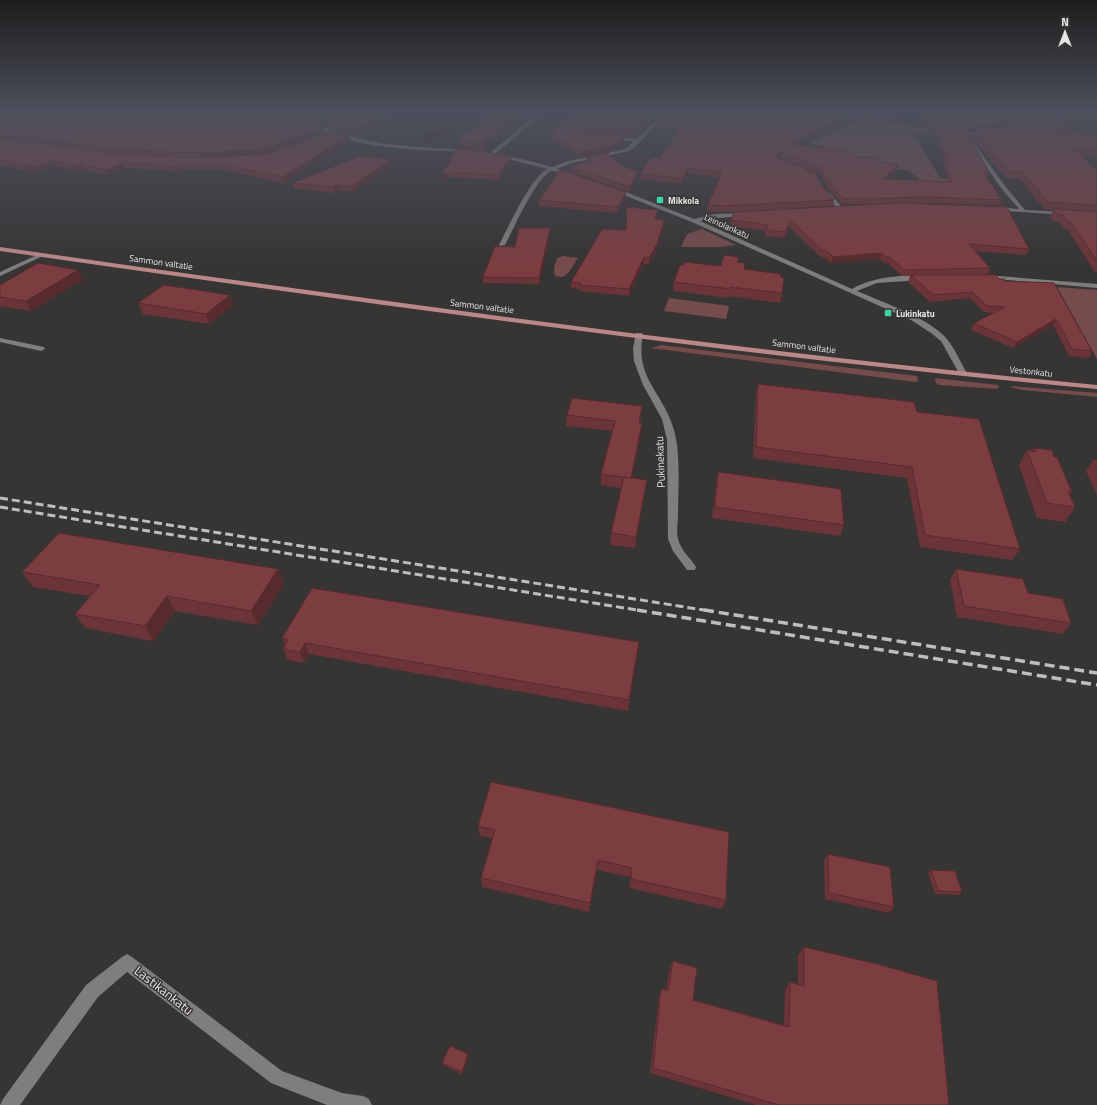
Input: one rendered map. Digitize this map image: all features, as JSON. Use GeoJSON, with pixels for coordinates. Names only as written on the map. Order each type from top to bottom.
{"type":"FeatureCollection","features":[{"type":"Feature","properties":{"kind":"main road","name":"Sammon valtatie"},"geometry":{"type":"LineString","coordinates":[[0,249],[359,300],[927,371],[963,374]]}},
{"type":"Feature","properties":{"kind":"main road","name":"Vestonkatu"},"geometry":{"type":"LineString","coordinates":[[963,374],[1097,388]]}},
{"type":"Feature","properties":{"kind":"street"},"geometry":{"type":"LineString","coordinates":[[534,164],[580,178]]}},
{"type":"Feature","properties":{"kind":"street"},"geometry":{"type":"LineString","coordinates":[[502,245],[528,193],[540,177],[545,172],[568,164]]}},
{"type":"Feature","properties":{"kind":"street"},"geometry":{"type":"LineString","coordinates":[[986,164],[1023,210]]}},
{"type":"Feature","properties":{"kind":"street","name":"Leinolankatu"},"geometry":{"type":"LineString","coordinates":[[607,187],[694,221],[913,318],[934,331],[944,340],[963,374]]}},
{"type":"Feature","properties":{"kind":"street"},"geometry":{"type":"LineString","coordinates":[[822,187],[842,207],[832,207]]}},
{"type":"Feature","properties":{"kind":"street"},"geometry":{"type":"LineString","coordinates":[[986,208],[1066,214]]}},
{"type":"Feature","properties":{"kind":"street"},"geometry":{"type":"LineString","coordinates":[[694,221],[716,216],[756,213]]}},
{"type":"Feature","properties":{"kind":"street"},"geometry":{"type":"LineString","coordinates":[[0,274],[41,255]]}},
{"type":"Feature","properties":{"kind":"street"},"geometry":{"type":"LineString","coordinates":[[853,292],[859,286],[874,282],[928,277]]}},
{"type":"Feature","properties":{"kind":"street"},"geometry":{"type":"LineString","coordinates":[[977,277],[1097,286]]}},
{"type":"Feature","properties":{"kind":"street","name":"Pukinekatu"},"geometry":{"type":"LineString","coordinates":[[639,335],[636,343],[638,363],[642,376],[670,431],[672,453],[673,538],[681,555],[691,567]]}},
{"type":"Feature","properties":{"kind":"street"},"geometry":{"type":"LineString","coordinates":[[0,340],[41,349]]}},
{"type":"Feature","properties":{"kind":"street","name":"Lastikankatu"},"geometry":{"type":"LineString","coordinates":[[9,1105],[92,991],[127,962],[277,1077],[342,1102],[363,1105]]}},
{"type":"Feature","properties":{"kind":"shaded area"},"geometry":{"type":"Polygon","coordinates":[[[879,164],[932,164],[940,178],[989,181],[994,188],[919,184],[919,179],[907,170],[897,169],[879,164]]]}},
{"type":"Feature","properties":{"kind":"shaded area"},"geometry":{"type":"Polygon","coordinates":[[[702,229],[736,245],[720,247],[681,247],[687,234],[702,229]]]}},
{"type":"Feature","properties":{"kind":"shaded area"},"geometry":{"type":"Polygon","coordinates":[[[563,256],[578,258],[569,272],[563,277],[555,276],[554,268],[557,258],[563,256]]]}},
{"type":"Feature","properties":{"kind":"shaded area"},"geometry":{"type":"Polygon","coordinates":[[[1057,287],[1097,290],[1097,359],[1057,287]]]}},
{"type":"Feature","properties":{"kind":"shaded area"},"geometry":{"type":"Polygon","coordinates":[[[669,298],[729,306],[726,319],[664,311],[669,298]]]}},
{"type":"Feature","properties":{"kind":"shaded area"},"geometry":{"type":"Polygon","coordinates":[[[661,345],[917,376],[918,381],[915,382],[651,348],[661,345]]]}},
{"type":"Feature","properties":{"kind":"shaded area"},"geometry":{"type":"Polygon","coordinates":[[[935,378],[998,385],[999,388],[939,385],[936,383],[935,378]]]}},
{"type":"Feature","properties":{"kind":"shaded area"},"geometry":{"type":"Polygon","coordinates":[[[1011,386],[1097,393],[1097,397],[1023,390],[1013,388],[1011,386]]]}},
{"type":"Feature","properties":{"kind":"building"},"geometry":{"type":"Polygon","coordinates":[[[14,164],[45,164],[35,167],[26,165],[23,166],[14,164]]]}},
{"type":"Feature","properties":{"kind":"building"},"geometry":{"type":"Polygon","coordinates":[[[65,164],[122,164],[105,170],[81,164],[77,166],[65,164]]]}},
{"type":"Feature","properties":{"kind":"building"},"geometry":{"type":"Polygon","coordinates":[[[145,164],[304,164],[283,177],[217,164],[178,165],[174,167],[162,164],[145,164]]]}},
{"type":"Feature","properties":{"kind":"building"},"geometry":{"type":"Polygon","coordinates":[[[341,164],[384,164],[352,186],[337,185],[333,187],[293,183],[341,164]]]}},
{"type":"Feature","properties":{"kind":"building"},"geometry":{"type":"Polygon","coordinates":[[[449,164],[506,164],[498,175],[449,172],[442,177],[445,172],[441,172],[449,164]]]}},
{"type":"Feature","properties":{"kind":"building"},"geometry":{"type":"Polygon","coordinates":[[[581,164],[621,164],[628,168],[638,171],[629,187],[571,167],[581,164]]]}},
{"type":"Feature","properties":{"kind":"building"},"geometry":{"type":"Polygon","coordinates":[[[647,164],[793,164],[815,173],[834,200],[722,206],[708,205],[722,172],[688,168],[682,178],[640,174],[647,164]]]}},
{"type":"Feature","properties":{"kind":"building"},"geometry":{"type":"Polygon","coordinates":[[[810,164],[891,164],[898,165],[883,179],[952,182],[946,164],[984,164],[989,172],[983,172],[1002,200],[931,197],[843,199],[829,182],[821,168],[810,164]]]}},
{"type":"Feature","properties":{"kind":"building"},"geometry":{"type":"Polygon","coordinates":[[[1001,164],[1089,164],[1097,171],[1097,205],[1047,202],[1023,172],[1008,172],[1001,164]]]}},
{"type":"Feature","properties":{"kind":"building"},"geometry":{"type":"Polygon","coordinates":[[[562,170],[626,192],[618,207],[539,200],[559,171],[562,170]]]}},
{"type":"Feature","properties":{"kind":"building"},"geometry":{"type":"Polygon","coordinates":[[[900,203],[1007,207],[1029,249],[969,244],[990,268],[904,270],[890,257],[886,257],[881,253],[833,257],[826,250],[823,251],[790,220],[786,232],[766,230],[768,225],[731,220],[734,212],[900,203]]]}},
{"type":"Feature","properties":{"kind":"building"},"geometry":{"type":"Polygon","coordinates":[[[627,207],[658,210],[655,219],[664,220],[657,244],[649,258],[644,257],[629,289],[580,285],[581,283],[571,282],[602,229],[626,230],[627,207]]]}},
{"type":"Feature","properties":{"kind":"building"},"geometry":{"type":"Polygon","coordinates":[[[1053,209],[1097,212],[1097,261],[1071,222],[1068,222],[1063,215],[1058,215],[1053,209]]]}},
{"type":"Feature","properties":{"kind":"building"},"geometry":{"type":"Polygon","coordinates":[[[519,228],[550,228],[539,278],[483,277],[495,246],[515,247],[519,228]]]}},
{"type":"Feature","properties":{"kind":"building"},"geometry":{"type":"Polygon","coordinates":[[[724,255],[739,257],[737,262],[745,263],[744,269],[781,274],[780,277],[784,278],[782,293],[730,287],[730,289],[674,282],[680,265],[684,265],[685,262],[721,266],[724,255]]]}},
{"type":"Feature","properties":{"kind":"building"},"geometry":{"type":"Polygon","coordinates":[[[38,263],[78,270],[26,301],[0,297],[0,285],[38,263]]]}},
{"type":"Feature","properties":{"kind":"building"},"geometry":{"type":"Polygon","coordinates":[[[911,275],[996,275],[999,279],[1004,279],[1005,281],[1054,283],[1092,351],[1072,349],[1056,319],[1017,342],[974,323],[1005,307],[987,306],[972,292],[933,295],[911,275]]]}},
{"type":"Feature","properties":{"kind":"building"},"geometry":{"type":"Polygon","coordinates":[[[164,285],[230,295],[206,314],[138,303],[164,285]]]}},
{"type":"Feature","properties":{"kind":"building"},"geometry":{"type":"Polygon","coordinates":[[[758,384],[914,402],[917,412],[979,419],[1020,549],[925,535],[912,467],[756,447],[758,384]]]}},
{"type":"Feature","properties":{"kind":"building"},"geometry":{"type":"Polygon","coordinates":[[[572,398],[642,406],[639,423],[642,423],[631,478],[601,474],[615,421],[567,415],[572,398]]]}},
{"type":"Feature","properties":{"kind":"building"},"geometry":{"type":"Polygon","coordinates":[[[1034,448],[1052,450],[1054,457],[1057,457],[1072,492],[1068,491],[1075,507],[1047,503],[1027,450],[1036,452],[1034,448]]]}},
{"type":"Feature","properties":{"kind":"building"},"geometry":{"type":"Polygon","coordinates":[[[1093,460],[1097,460],[1097,468],[1093,460]]]}},
{"type":"Feature","properties":{"kind":"building"},"geometry":{"type":"Polygon","coordinates":[[[718,472],[841,489],[844,525],[715,507],[718,472]]]}},
{"type":"Feature","properties":{"kind":"building"},"geometry":{"type":"Polygon","coordinates":[[[624,477],[647,480],[636,537],[611,533],[624,477]]]}},
{"type":"Feature","properties":{"kind":"building"},"geometry":{"type":"Polygon","coordinates":[[[59,533],[278,569],[251,611],[167,596],[145,626],[75,614],[100,585],[22,572],[59,533]]]}},
{"type":"Feature","properties":{"kind":"building"},"geometry":{"type":"Polygon","coordinates":[[[956,569],[1023,579],[1028,593],[1063,599],[1071,623],[964,606],[956,569]]]}},
{"type":"Feature","properties":{"kind":"building"},"geometry":{"type":"Polygon","coordinates":[[[312,588],[639,642],[629,700],[305,643],[300,652],[283,649],[288,640],[282,638],[312,588]]]}},
{"type":"Feature","properties":{"kind":"building"},"geometry":{"type":"Polygon","coordinates":[[[491,782],[729,832],[726,900],[631,879],[632,868],[598,860],[590,903],[481,878],[495,830],[478,826],[491,782]]]}},
{"type":"Feature","properties":{"kind":"building"},"geometry":{"type":"Polygon","coordinates":[[[828,854],[890,867],[894,907],[829,893],[828,854]]]}},
{"type":"Feature","properties":{"kind":"building"},"geometry":{"type":"Polygon","coordinates":[[[931,870],[955,871],[962,892],[938,891],[931,870]]]}},
{"type":"Feature","properties":{"kind":"building"},"geometry":{"type":"Polygon","coordinates":[[[804,947],[877,964],[937,981],[949,1105],[779,1105],[653,1068],[661,989],[668,991],[673,961],[697,968],[693,1000],[789,1027],[790,982],[804,986],[804,947]]]}},
{"type":"Feature","properties":{"kind":"building"},"geometry":{"type":"Polygon","coordinates":[[[450,1046],[468,1054],[462,1072],[442,1063],[450,1046]]]}},
{"type":"Feature","properties":{"kind":"railway"},"geometry":{"type":"LineString","coordinates":[[0,498],[710,611]]}},
{"type":"Feature","properties":{"kind":"railway"},"geometry":{"type":"LineString","coordinates":[[0,507],[643,611]]}},
{"type":"Feature","properties":{"kind":"railway"},"geometry":{"type":"LineString","coordinates":[[637,610],[1097,685]]}},
{"type":"Feature","properties":{"kind":"railway"},"geometry":{"type":"LineString","coordinates":[[704,610],[1097,673]]}},
{"type":"Feature","properties":{"kind":"place","name":"Mikkola"},"geometry":{"type":"Point","coordinates":[660,200]}},
{"type":"Feature","properties":{"kind":"place","name":"Lukinkatu"},"geometry":{"type":"Point","coordinates":[888,313]}}]}
